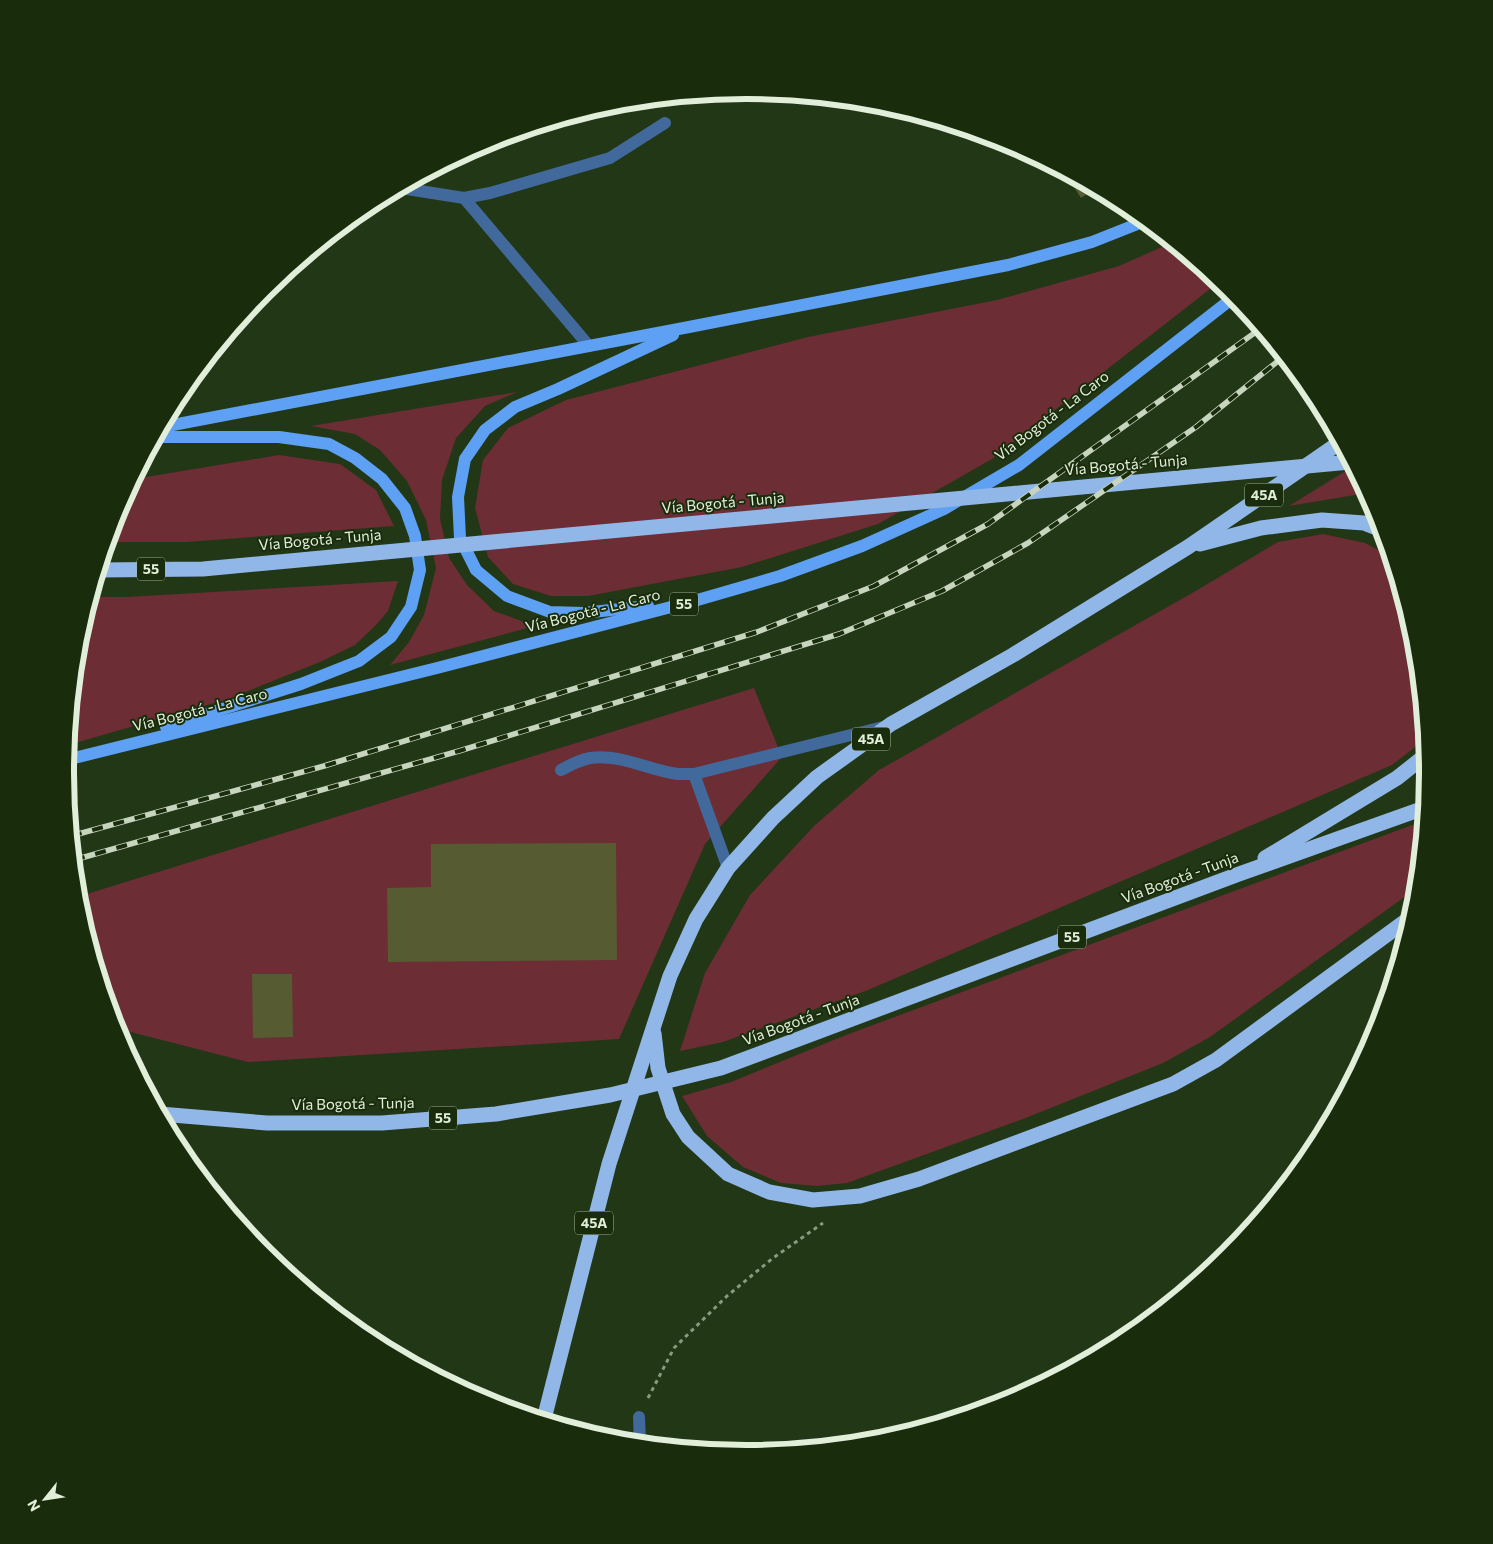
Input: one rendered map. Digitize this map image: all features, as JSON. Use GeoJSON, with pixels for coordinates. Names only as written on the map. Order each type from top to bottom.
{"type":"FeatureCollection","features":[{"type":"Feature","properties":{"kind":"highway","name":"45A"},"geometry":{"type":"LineString","coordinates":[[545,1414],[609,1164],[670,976],[696,919],[728,868],[773,818],[818,777],[891,724],[1013,655],[1188,547],[1335,447]]}},
{"type":"Feature","properties":{"kind":"highway","name":"Vía Bogotá - Tunja"},"geometry":{"type":"LineString","coordinates":[[105,570],[203,569],[1344,463]]}},
{"type":"Feature","properties":{"kind":"highway"},"geometry":{"type":"LineString","coordinates":[[1188,547],[1261,528],[1322,520],[1364,523],[1372,526]]}},
{"type":"Feature","properties":{"kind":"highway"},"geometry":{"type":"LineString","coordinates":[[1238,874],[1397,778],[1419,761]]}},
{"type":"Feature","properties":{"kind":"highway","name":"Vía Bogotá - Tunja"},"geometry":{"type":"LineString","coordinates":[[168,1115],[267,1123],[382,1123],[496,1114],[610,1096],[721,1068],[1238,874],[1418,810]]}},
{"type":"Feature","properties":{"kind":"highway"},"geometry":{"type":"LineString","coordinates":[[653,1029],[658,1068],[673,1114],[688,1137],[728,1174],[769,1192],[813,1200],[860,1196],[919,1179],[1173,1084],[1216,1060],[1401,924]]}},
{"type":"Feature","properties":{"kind":"main road"},"geometry":{"type":"LineString","coordinates":[[171,424],[1008,265],[1092,242],[1136,224]]}},
{"type":"Feature","properties":{"kind":"main road","name":"Vía Bogotá - La Caro"},"geometry":{"type":"LineString","coordinates":[[74,758],[437,668],[694,601],[780,576],[862,546],[944,509],[1018,465],[1227,301]]}},
{"type":"Feature","properties":{"kind":"main road"},"geometry":{"type":"LineString","coordinates":[[689,327],[558,389],[515,407],[485,430],[465,459],[458,497],[460,538],[476,570],[507,596],[550,612],[583,613],[694,601]]}},
{"type":"Feature","properties":{"kind":"main road"},"geometry":{"type":"LineString","coordinates":[[74,757],[301,684],[359,661],[391,636],[410,607],[420,570],[415,536],[405,508],[382,479],[355,458],[328,444],[279,437],[163,437]]}},
{"type":"Feature","properties":{"kind":"street"},"geometry":{"type":"LineString","coordinates":[[409,189],[464,198],[490,193],[610,158],[665,123]]}},
{"type":"Feature","properties":{"kind":"street"},"geometry":{"type":"LineString","coordinates":[[464,198],[589,346]]}},
{"type":"Feature","properties":{"kind":"street"},"geometry":{"type":"LineString","coordinates":[[561,770],[590,758],[605,758],[643,764],[678,774],[694,774],[891,724]]}},
{"type":"Feature","properties":{"kind":"street"},"geometry":{"type":"LineString","coordinates":[[694,774],[728,868]]}},
{"type":"Feature","properties":{"kind":"street"},"geometry":{"type":"LineString","coordinates":[[639,1416],[640,1436]]}},
{"type":"Feature","properties":{"kind":"path"},"geometry":{"type":"LineString","coordinates":[[639,1416],[674,1348],[727,1296],[773,1258],[828,1219]]}},
{"type":"Feature","properties":{"kind":"shaded area"},"geometry":{"type":"Polygon","coordinates":[[[1165,246],[1212,287],[992,459],[878,524],[742,567],[588,596],[551,596],[513,584],[488,557],[475,508],[483,460],[508,428],[566,400],[808,337],[997,300],[1119,266],[1165,246]]]}},
{"type":"Feature","properties":{"kind":"shaded area"},"geometry":{"type":"Polygon","coordinates":[[[517,392],[485,406],[456,438],[442,480],[440,519],[449,558],[467,585],[494,611],[535,626],[390,665],[409,642],[424,615],[436,568],[426,520],[407,481],[380,450],[355,434],[311,426],[517,392]]]}},
{"type":"Feature","properties":{"kind":"shaded area"},"geometry":{"type":"Polygon","coordinates":[[[279,455],[340,464],[376,490],[394,526],[187,542],[114,542],[141,478],[279,455]]]}},
{"type":"Feature","properties":{"kind":"shaded area"},"geometry":{"type":"Polygon","coordinates":[[[1348,470],[1359,494],[1289,506],[1348,470]]]}},
{"type":"Feature","properties":{"kind":"shaded area"},"geometry":{"type":"Polygon","coordinates":[[[1323,534],[1365,543],[1382,552],[1406,641],[1413,684],[1418,743],[1414,748],[1392,765],[868,990],[723,1042],[680,1051],[705,973],[750,895],[815,825],[879,770],[1194,592],[1278,542],[1323,534]]]}},
{"type":"Feature","properties":{"kind":"shaded area"},"geometry":{"type":"Polygon","coordinates":[[[398,581],[388,611],[355,645],[320,662],[228,699],[75,743],[80,684],[87,641],[97,597],[127,597],[398,581]]]}},
{"type":"Feature","properties":{"kind":"shaded area"},"geometry":{"type":"Polygon","coordinates":[[[754,688],[782,757],[705,844],[619,1039],[248,1062],[126,1031],[109,988],[86,894],[754,688]]]}},
{"type":"Feature","properties":{"kind":"shaded area"},"geometry":{"type":"Polygon","coordinates":[[[1417,823],[1407,895],[1210,1037],[1163,1063],[1023,1119],[847,1183],[817,1186],[781,1183],[743,1167],[707,1136],[682,1096],[731,1082],[846,1035],[1417,823]]]}},
{"type":"Feature","properties":{"kind":"building"},"geometry":{"type":"Polygon","coordinates":[[[1071,183],[1089,193],[1081,198],[1071,183]]]}},
{"type":"Feature","properties":{"kind":"building"},"geometry":{"type":"Polygon","coordinates":[[[616,843],[617,960],[388,962],[387,888],[431,887],[431,844],[616,843]]]}},
{"type":"Feature","properties":{"kind":"building"},"geometry":{"type":"Polygon","coordinates":[[[252,974],[292,974],[293,1037],[253,1038],[252,974]]]}},
{"type":"Feature","properties":{"kind":"railway"},"geometry":{"type":"LineString","coordinates":[[77,834],[324,766],[757,632],[874,586],[988,524],[1255,332]]}},
{"type":"Feature","properties":{"kind":"railway"},"geometry":{"type":"LineString","coordinates":[[80,858],[459,751],[839,634],[942,591],[1028,543],[1196,427],[1279,360]]}}]}
